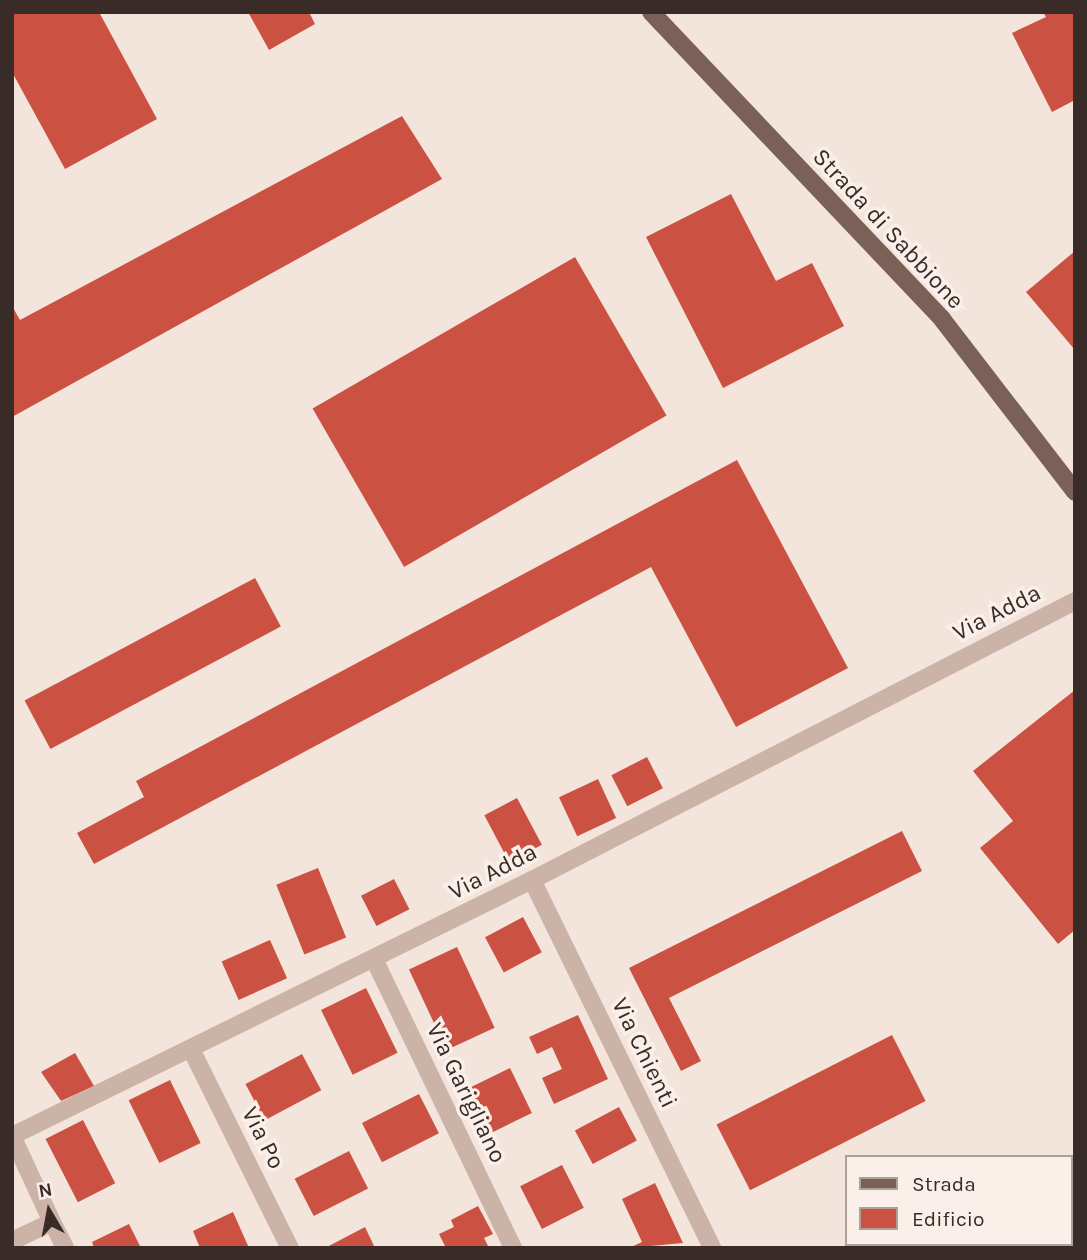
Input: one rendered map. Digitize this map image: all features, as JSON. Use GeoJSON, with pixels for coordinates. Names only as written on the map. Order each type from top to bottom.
{"type":"FeatureCollection","features":[{"type":"Feature","properties":{"kind":"main road","name":"Strada di Sabbione"},"geometry":{"type":"LineString","coordinates":[[652,12],[942,319],[1075,492]]}},
{"type":"Feature","properties":{"kind":"street","name":"Via Adda"},"geometry":{"type":"LineString","coordinates":[[52,1222],[12,1136],[192,1051],[532,880],[1075,601]]}},
{"type":"Feature","properties":{"kind":"street","name":"Via Chienti"},"geometry":{"type":"LineString","coordinates":[[532,880],[712,1248]]}},
{"type":"Feature","properties":{"kind":"street","name":"Via Garigliano"},"geometry":{"type":"LineString","coordinates":[[374,959],[513,1248]]}},
{"type":"Feature","properties":{"kind":"street","name":"Via Po"},"geometry":{"type":"LineString","coordinates":[[192,1051],[290,1248]]}},
{"type":"Feature","properties":{"kind":"street"},"geometry":{"type":"LineString","coordinates":[[12,1241],[52,1222],[65,1248]]}},
{"type":"Feature","properties":{"kind":"building"},"geometry":{"type":"Polygon","coordinates":[[[12,12],[99,12],[157,119],[65,169],[12,72],[12,12]]]}},
{"type":"Feature","properties":{"kind":"building"},"geometry":{"type":"Polygon","coordinates":[[[248,12],[309,12],[315,24],[269,50],[248,12]]]}},
{"type":"Feature","properties":{"kind":"building"},"geometry":{"type":"Polygon","coordinates":[[[1043,12],[1075,12],[1075,100],[1052,112],[1012,33],[1046,17],[1043,12]]]}},
{"type":"Feature","properties":{"kind":"building"},"geometry":{"type":"Polygon","coordinates":[[[402,116],[442,179],[12,417],[12,306],[20,320],[402,116]]]}},
{"type":"Feature","properties":{"kind":"building"},"geometry":{"type":"Polygon","coordinates":[[[731,194],[776,281],[812,263],[844,326],[723,388],[646,237],[731,194]]]}},
{"type":"Feature","properties":{"kind":"building"},"geometry":{"type":"Polygon","coordinates":[[[1075,251],[1075,350],[1026,292],[1075,251]]]}},
{"type":"Feature","properties":{"kind":"building"},"geometry":{"type":"Polygon","coordinates":[[[575,257],[666,415],[404,567],[313,408],[575,257]]]}},
{"type":"Feature","properties":{"kind":"building"},"geometry":{"type":"Polygon","coordinates":[[[737,460],[848,668],[736,727],[651,567],[94,864],[77,833],[144,797],[136,781],[737,460]]]}},
{"type":"Feature","properties":{"kind":"building"},"geometry":{"type":"Polygon","coordinates":[[[255,578],[281,627],[50,749],[25,701],[255,578]]]}},
{"type":"Feature","properties":{"kind":"building"},"geometry":{"type":"Polygon","coordinates":[[[1075,690],[1075,930],[1058,944],[980,848],[1013,821],[973,771],[1075,690]]]}},
{"type":"Feature","properties":{"kind":"building"},"geometry":{"type":"Polygon","coordinates":[[[647,757],[663,788],[627,806],[611,775],[647,757]]]}},
{"type":"Feature","properties":{"kind":"building"},"geometry":{"type":"Polygon","coordinates":[[[598,779],[616,818],[577,836],[559,797],[598,779]]]}},
{"type":"Feature","properties":{"kind":"building"},"geometry":{"type":"Polygon","coordinates":[[[517,798],[542,845],[509,862],[484,815],[517,798]]]}},
{"type":"Feature","properties":{"kind":"building"},"geometry":{"type":"Polygon","coordinates":[[[902,831],[922,871],[669,998],[701,1061],[681,1071],[629,968],[902,831]]]}},
{"type":"Feature","properties":{"kind":"building"},"geometry":{"type":"Polygon","coordinates":[[[318,868],[346,938],[304,954],[276,885],[318,868]]]}},
{"type":"Feature","properties":{"kind":"building"},"geometry":{"type":"Polygon","coordinates":[[[394,879],[409,909],[376,926],[361,896],[394,879]]]}},
{"type":"Feature","properties":{"kind":"building"},"geometry":{"type":"Polygon","coordinates":[[[523,917],[542,952],[504,973],[485,937],[523,917]]]}},
{"type":"Feature","properties":{"kind":"building"},"geometry":{"type":"Polygon","coordinates":[[[270,940],[287,978],[239,1000],[222,962],[270,940]]]}},
{"type":"Feature","properties":{"kind":"building"},"geometry":{"type":"Polygon","coordinates":[[[457,947],[495,1028],[447,1050],[409,969],[457,947]]]}},
{"type":"Feature","properties":{"kind":"building"},"geometry":{"type":"Polygon","coordinates":[[[366,988],[398,1053],[353,1075],[321,1010],[366,988]]]}},
{"type":"Feature","properties":{"kind":"building"},"geometry":{"type":"Polygon","coordinates":[[[578,1015],[608,1079],[554,1104],[542,1078],[562,1069],[552,1047],[537,1054],[529,1037],[578,1015]]]}},
{"type":"Feature","properties":{"kind":"building"},"geometry":{"type":"Polygon","coordinates":[[[892,1035],[926,1101],[750,1190],[716,1124],[892,1035]]]}},
{"type":"Feature","properties":{"kind":"building"},"geometry":{"type":"Polygon","coordinates":[[[75,1053],[94,1086],[61,1101],[41,1072],[75,1053]]]}},
{"type":"Feature","properties":{"kind":"building"},"geometry":{"type":"Polygon","coordinates":[[[302,1054],[321,1090],[265,1120],[245,1084],[302,1054]]]}},
{"type":"Feature","properties":{"kind":"building"},"geometry":{"type":"Polygon","coordinates":[[[510,1068],[532,1113],[491,1133],[470,1088],[510,1068]]]}},
{"type":"Feature","properties":{"kind":"building"},"geometry":{"type":"Polygon","coordinates":[[[170,1080],[201,1143],[159,1163],[129,1100],[170,1080]]]}},
{"type":"Feature","properties":{"kind":"building"},"geometry":{"type":"Polygon","coordinates":[[[419,1094],[439,1133],[382,1162],[362,1123],[419,1094]]]}},
{"type":"Feature","properties":{"kind":"building"},"geometry":{"type":"Polygon","coordinates":[[[619,1107],[637,1141],[593,1164],[575,1130],[619,1107]]]}},
{"type":"Feature","properties":{"kind":"building"},"geometry":{"type":"Polygon","coordinates":[[[83,1120],[115,1183],[78,1202],[46,1139],[83,1120]]]}},
{"type":"Feature","properties":{"kind":"building"},"geometry":{"type":"Polygon","coordinates":[[[349,1151],[368,1188],[314,1216],[295,1179],[349,1151]]]}},
{"type":"Feature","properties":{"kind":"building"},"geometry":{"type":"Polygon","coordinates":[[[562,1165],[584,1208],[542,1229],[520,1186],[562,1165]]]}},
{"type":"Feature","properties":{"kind":"building"},"geometry":{"type":"Polygon","coordinates":[[[655,1183],[683,1243],[629,1248],[642,1242],[622,1199],[655,1183]]]}},
{"type":"Feature","properties":{"kind":"building"},"geometry":{"type":"Polygon","coordinates":[[[478,1206],[493,1234],[484,1238],[489,1248],[446,1248],[439,1234],[454,1227],[451,1220],[478,1206]]]}},
{"type":"Feature","properties":{"kind":"building"},"geometry":{"type":"Polygon","coordinates":[[[233,1212],[249,1248],[200,1248],[193,1231],[233,1212]]]}},
{"type":"Feature","properties":{"kind":"building"},"geometry":{"type":"Polygon","coordinates":[[[129,1224],[141,1248],[94,1248],[92,1242],[129,1224]]]}},
{"type":"Feature","properties":{"kind":"building"},"geometry":{"type":"Polygon","coordinates":[[[365,1227],[375,1248],[325,1248],[365,1227]]]}}]}
